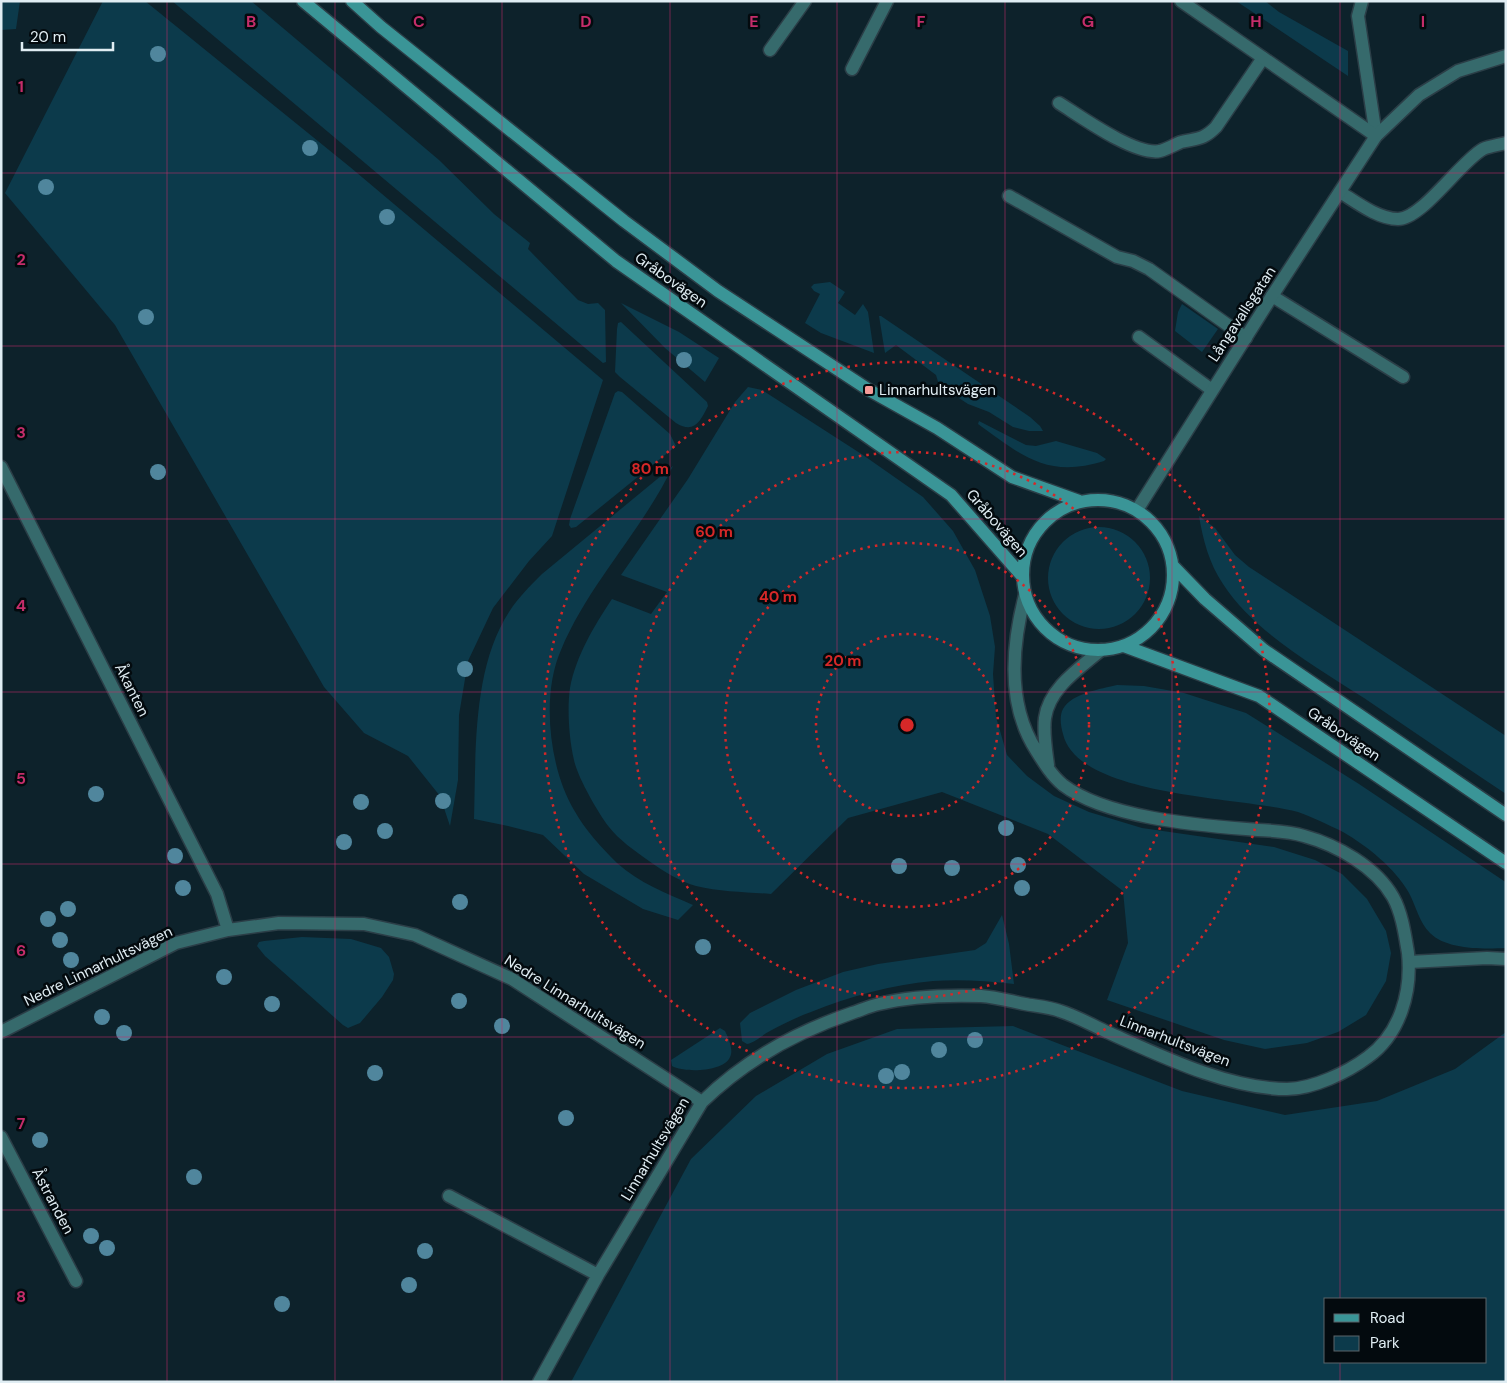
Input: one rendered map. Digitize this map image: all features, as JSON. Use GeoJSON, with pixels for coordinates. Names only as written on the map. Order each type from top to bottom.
{"type":"FeatureCollection","features":[{"type":"Feature","properties":{"kind":"main road","name":"Gråbovägen"},"geometry":{"type":"LineString","coordinates":[[303,1],[616,261],[951,495],[1023,577]]}},
{"type":"Feature","properties":{"kind":"main road","name":"Gråbovägen"},"geometry":{"type":"LineString","coordinates":[[352,1],[381,27],[624,220],[718,291],[869,390],[937,428],[1012,477],[1079,501]]}},
{"type":"Feature","properties":{"kind":"main road","name":"Gråbovägen"},"geometry":{"type":"LineString","coordinates":[[1099,499],[1128,505],[1151,520],[1162,534],[1169,549],[1174,566],[1174,580],[1166,608],[1148,631],[1137,640],[1124,646],[1102,650],[1076,647],[1054,636],[1036,618],[1026,595],[1023,577],[1024,560],[1029,544],[1038,529],[1049,517],[1063,507],[1079,501],[1099,499]]}},
{"type":"Feature","properties":{"kind":"main road","name":"Gråbovägen"},"geometry":{"type":"LineString","coordinates":[[1174,566],[1205,600],[1264,650],[1506,815]]}},
{"type":"Feature","properties":{"kind":"main road","name":"Gråbovägen"},"geometry":{"type":"LineString","coordinates":[[1124,646],[1259,696],[1506,863]]}},
{"type":"Feature","properties":{"kind":"street"},"geometry":{"type":"LineString","coordinates":[[770,50],[805,1]]}},
{"type":"Feature","properties":{"kind":"street"},"geometry":{"type":"LineString","coordinates":[[852,69],[887,1]]}},
{"type":"Feature","properties":{"kind":"street"},"geometry":{"type":"LineString","coordinates":[[1181,1],[1376,136]]}},
{"type":"Feature","properties":{"kind":"street"},"geometry":{"type":"LineString","coordinates":[[1362,1],[1358,16],[1376,136]]}},
{"type":"Feature","properties":{"kind":"street","name":"Långavallsgatan"},"geometry":{"type":"LineString","coordinates":[[1137,510],[1376,136],[1419,95],[1458,71],[1506,56]]}},
{"type":"Feature","properties":{"kind":"street"},"geometry":{"type":"LineString","coordinates":[[1059,103],[1125,143],[1148,150],[1159,151],[1182,142],[1206,137],[1216,127],[1263,58]]}},
{"type":"Feature","properties":{"kind":"street"},"geometry":{"type":"LineString","coordinates":[[1340,192],[1375,214],[1399,219],[1418,211],[1451,177],[1484,149],[1506,143]]}},
{"type":"Feature","properties":{"kind":"street"},"geometry":{"type":"LineString","coordinates":[[1009,196],[1116,257],[1133,261],[1149,269],[1246,338]]}},
{"type":"Feature","properties":{"kind":"street"},"geometry":{"type":"LineString","coordinates":[[1272,296],[1403,376]]}},
{"type":"Feature","properties":{"kind":"street"},"geometry":{"type":"LineString","coordinates":[[1139,337],[1212,390]]}},
{"type":"Feature","properties":{"kind":"street","name":"Åkanten"},"geometry":{"type":"LineString","coordinates":[[1,467],[217,894],[228,930]]}},
{"type":"Feature","properties":{"kind":"street","name":"Linnarhultsvägen"},"geometry":{"type":"LineString","coordinates":[[539,1382],[598,1275],[702,1102],[744,1066],[775,1047],[823,1022],[880,1004],[936,996],[985,996],[1059,1011],[1206,1074],[1251,1086],[1291,1089],[1327,1080],[1357,1066],[1376,1052],[1391,1034],[1402,1013],[1407,992],[1409,962],[1406,937],[1393,897],[1377,877],[1363,865],[1335,848],[1303,835],[1199,825],[1112,808],[1064,785],[1049,770],[1029,740],[1021,717],[1016,689],[1018,621],[1026,595]]}},
{"type":"Feature","properties":{"kind":"street"},"geometry":{"type":"LineString","coordinates":[[1049,770],[1045,739],[1045,717],[1052,700],[1064,683],[1102,650]]}},
{"type":"Feature","properties":{"kind":"street","name":"Nedre Linnarhultsvägen"},"geometry":{"type":"LineString","coordinates":[[1,1032],[176,943],[228,930],[280,923],[364,924],[415,935],[512,979],[702,1102]]}},
{"type":"Feature","properties":{"kind":"street"},"geometry":{"type":"LineString","coordinates":[[1409,962],[1487,958],[1506,960]]}},
{"type":"Feature","properties":{"kind":"street","name":"Åstranden"},"geometry":{"type":"LineString","coordinates":[[1,1137],[76,1281]]}},
{"type":"Feature","properties":{"kind":"street"},"geometry":{"type":"LineString","coordinates":[[449,1196],[598,1275]]}},
{"type":"Feature","properties":{"kind":"green space"},"geometry":{"type":"Polygon","coordinates":[[[1,1],[20,1],[16,29],[1,30],[1,1]]]}},
{"type":"Feature","properties":{"kind":"green space"},"geometry":{"type":"Polygon","coordinates":[[[103,1],[145,1],[350,167],[603,380],[552,536],[529,561],[493,608],[468,661],[459,715],[458,780],[450,826],[440,796],[408,756],[364,733],[324,687],[115,325],[5,193],[103,1]]]}},
{"type":"Feature","properties":{"kind":"green space"},"geometry":{"type":"Polygon","coordinates":[[[172,1],[251,1],[439,160],[494,214],[530,243],[528,249],[578,300],[588,304],[598,303],[605,310],[606,362],[603,363],[172,1]]]}},
{"type":"Feature","properties":{"kind":"green space"},"geometry":{"type":"Polygon","coordinates":[[[1236,1],[1265,1],[1279,12],[1348,51],[1348,76],[1236,1]]]}},
{"type":"Feature","properties":{"kind":"green space"},"geometry":{"type":"Polygon","coordinates":[[[830,282],[845,292],[838,303],[855,315],[863,304],[868,312],[874,353],[821,333],[805,323],[820,294],[811,287],[814,284],[830,282]]]}},
{"type":"Feature","properties":{"kind":"green space"},"geometry":{"type":"Polygon","coordinates":[[[621,303],[679,332],[719,358],[705,382],[665,348],[621,303]]]}},
{"type":"Feature","properties":{"kind":"green space"},"geometry":{"type":"Polygon","coordinates":[[[1182,304],[1218,329],[1202,352],[1175,331],[1178,312],[1182,304]]]}},
{"type":"Feature","properties":{"kind":"green space"},"geometry":{"type":"Polygon","coordinates":[[[879,316],[1030,417],[1043,431],[1029,431],[1013,427],[989,412],[968,404],[939,385],[936,375],[896,345],[885,353],[879,316]]]}},
{"type":"Feature","properties":{"kind":"green space"},"geometry":{"type":"Polygon","coordinates":[[[621,322],[707,402],[708,406],[696,425],[687,427],[676,423],[615,372],[617,329],[618,323],[621,322]]]}},
{"type":"Feature","properties":{"kind":"green space"},"geometry":{"type":"Polygon","coordinates":[[[748,387],[762,390],[863,455],[923,497],[953,531],[975,570],[990,616],[995,647],[993,674],[996,717],[1007,755],[1027,776],[1054,796],[1089,812],[1142,828],[1274,847],[1315,860],[1342,874],[1367,899],[1386,931],[1391,953],[1386,981],[1366,1015],[1338,1032],[1307,1043],[1265,1049],[1224,1040],[1107,1000],[1128,943],[1123,891],[1048,834],[942,792],[848,818],[771,894],[714,890],[677,879],[633,849],[609,827],[583,785],[574,760],[569,714],[569,696],[573,676],[586,642],[612,599],[651,614],[667,592],[621,575],[688,479],[735,402],[748,387]]]}},
{"type":"Feature","properties":{"kind":"green space"},"geometry":{"type":"Polygon","coordinates":[[[618,391],[622,392],[670,434],[676,446],[576,527],[571,528],[569,525],[570,519],[615,393],[618,391]]]}},
{"type":"Feature","properties":{"kind":"green space"},"geometry":{"type":"Polygon","coordinates":[[[979,421],[1026,445],[1036,446],[1056,441],[1097,453],[1106,459],[1084,466],[1066,467],[1036,461],[1022,454],[978,424],[979,421]]]}},
{"type":"Feature","properties":{"kind":"green space"},"geometry":{"type":"Polygon","coordinates":[[[673,466],[646,513],[586,602],[573,626],[561,650],[555,668],[551,688],[550,709],[554,753],[559,774],[565,793],[578,817],[599,844],[625,870],[653,887],[693,905],[678,920],[643,909],[584,874],[543,835],[474,819],[476,740],[482,685],[488,659],[497,635],[509,612],[520,597],[542,574],[673,466]]]}},
{"type":"Feature","properties":{"kind":"green space"},"geometry":{"type":"Polygon","coordinates":[[[1199,516],[1215,528],[1235,555],[1249,567],[1506,736],[1506,794],[1306,661],[1252,618],[1236,602],[1214,568],[1205,543],[1199,516]]]}},
{"type":"Feature","properties":{"kind":"green space"},"geometry":{"type":"Polygon","coordinates":[[[1099,527],[1119,531],[1135,542],[1146,558],[1150,578],[1146,598],[1135,614],[1119,625],[1099,629],[1079,625],[1063,614],[1052,598],[1048,578],[1052,558],[1063,542],[1079,531],[1099,527]]]}},
{"type":"Feature","properties":{"kind":"green space"},"geometry":{"type":"Polygon","coordinates":[[[1117,685],[1144,686],[1184,693],[1246,713],[1359,784],[1506,882],[1506,948],[1466,947],[1437,939],[1426,929],[1409,893],[1388,866],[1371,851],[1343,832],[1315,819],[1298,812],[1274,807],[1205,798],[1130,783],[1099,771],[1075,755],[1063,734],[1061,715],[1063,709],[1080,695],[1117,685]]]}},
{"type":"Feature","properties":{"kind":"green space"},"geometry":{"type":"Polygon","coordinates":[[[1002,915],[1009,944],[1014,984],[943,980],[887,988],[841,1001],[806,1014],[775,1028],[750,1043],[747,1044],[742,1041],[740,1023],[750,1013],[796,990],[843,972],[878,964],[975,950],[986,943],[1002,915]]]}},
{"type":"Feature","properties":{"kind":"green space"},"geometry":{"type":"Polygon","coordinates":[[[302,937],[351,939],[381,948],[389,957],[394,974],[393,980],[382,997],[360,1023],[348,1028],[343,1025],[265,956],[257,946],[259,942],[264,941],[302,937]]]}},
{"type":"Feature","properties":{"kind":"green space"},"geometry":{"type":"Polygon","coordinates":[[[1013,1026],[1182,1091],[1285,1115],[1377,1101],[1455,1069],[1506,1032],[1506,1382],[571,1382],[691,1159],[756,1096],[827,1054],[897,1029],[1013,1026]]]}},
{"type":"Feature","properties":{"kind":"green space"},"geometry":{"type":"Polygon","coordinates":[[[720,1028],[725,1031],[731,1047],[730,1057],[726,1062],[720,1066],[703,1070],[685,1070],[672,1066],[671,1060],[720,1028]]]}},
{"type":"Feature","properties":{"kind":"place","name":"Linnarhultsvägen"},"geometry":{"type":"Point","coordinates":[869,390]}}]}
